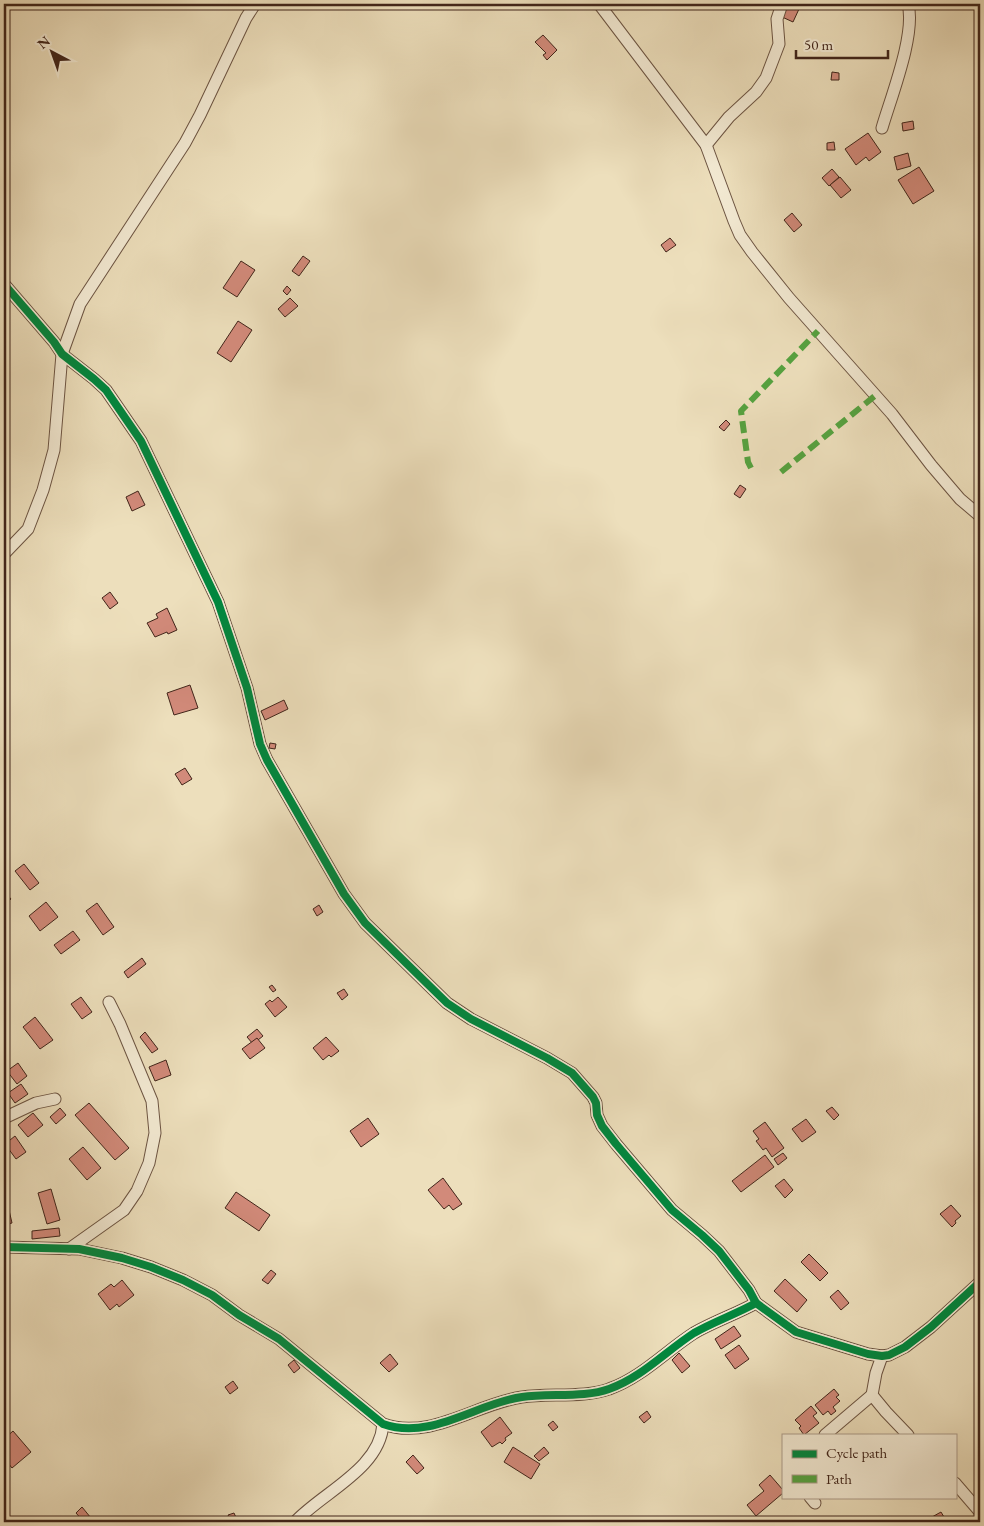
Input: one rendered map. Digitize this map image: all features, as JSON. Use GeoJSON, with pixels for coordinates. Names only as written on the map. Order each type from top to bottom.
{"type":"FeatureCollection","features":[{"type":"Feature","properties":{"kind":"street"},"geometry":{"type":"LineString","coordinates":[[4,554],[28,529],[43,490],[54,450],[62,354],[80,304],[184,143],[200,115],[246,18],[255,4]]}},
{"type":"Feature","properties":{"kind":"street"},"geometry":{"type":"LineString","coordinates":[[599,4],[706,145],[740,235],[752,252],[789,298],[892,414],[960,499],[980,516]]}},
{"type":"Feature","properties":{"kind":"street"},"geometry":{"type":"LineString","coordinates":[[706,145],[729,117],[756,92],[766,78],[779,44],[777,18],[782,4]]}},
{"type":"Feature","properties":{"kind":"street"},"geometry":{"type":"LineString","coordinates":[[882,128],[908,36],[908,4]]}},
{"type":"Feature","properties":{"kind":"street"},"geometry":{"type":"LineString","coordinates":[[4,284],[62,354],[106,390],[141,441],[218,602],[247,688],[260,744],[267,760],[344,894],[365,923],[447,1003],[572,1073],[593,1097],[596,1103],[597,1115],[602,1126],[672,1210],[718,1251],[749,1290],[756,1303],[796,1332],[868,1354],[889,1355],[906,1346],[931,1327],[980,1282]]}},
{"type":"Feature","properties":{"kind":"street"},"geometry":{"type":"LineString","coordinates":[[68,1248],[124,1210],[137,1191],[149,1163],[155,1133],[152,1101],[109,1002]]}},
{"type":"Feature","properties":{"kind":"street"},"geometry":{"type":"LineString","coordinates":[[4,1118],[36,1103],[55,1100]]}},
{"type":"Feature","properties":{"kind":"street"},"geometry":{"type":"LineString","coordinates":[[4,1247],[88,1250],[151,1267],[183,1280],[212,1295],[279,1339],[383,1424],[393,1428],[436,1426],[521,1397],[591,1393],[608,1389],[626,1381],[694,1333],[756,1303]]}},
{"type":"Feature","properties":{"kind":"street"},"geometry":{"type":"LineString","coordinates":[[826,1434],[872,1395],[876,1373],[882,1356]]}},
{"type":"Feature","properties":{"kind":"street"},"geometry":{"type":"LineString","coordinates":[[872,1395],[907,1434]]}},
{"type":"Feature","properties":{"kind":"street"},"geometry":{"type":"LineString","coordinates":[[295,1522],[357,1472],[374,1450],[382,1435],[383,1424]]}},
{"type":"Feature","properties":{"kind":"street"},"geometry":{"type":"LineString","coordinates":[[956,1484],[980,1512]]}},
{"type":"Feature","properties":{"kind":"building"},"geometry":{"type":"Polygon","coordinates":[[[786,4],[799,9],[793,22],[780,16],[786,4]]]}},
{"type":"Feature","properties":{"kind":"building"},"geometry":{"type":"Polygon","coordinates":[[[543,35],[557,50],[547,60],[543,55],[546,53],[535,42],[543,35]]]}},
{"type":"Feature","properties":{"kind":"building"},"geometry":{"type":"Polygon","coordinates":[[[832,72],[839,73],[839,80],[831,80],[832,72]]]}},
{"type":"Feature","properties":{"kind":"building"},"geometry":{"type":"Polygon","coordinates":[[[913,121],[914,129],[903,131],[902,123],[913,121]]]}},
{"type":"Feature","properties":{"kind":"building"},"geometry":{"type":"Polygon","coordinates":[[[868,133],[881,152],[869,161],[866,157],[856,165],[845,149],[868,133]]]}},
{"type":"Feature","properties":{"kind":"building"},"geometry":{"type":"Polygon","coordinates":[[[834,142],[835,150],[827,150],[827,143],[834,142]]]}},
{"type":"Feature","properties":{"kind":"building"},"geometry":{"type":"Polygon","coordinates":[[[908,153],[911,166],[897,170],[894,157],[908,153]]]}},
{"type":"Feature","properties":{"kind":"building"},"geometry":{"type":"Polygon","coordinates":[[[919,167],[934,191],[913,204],[898,180],[919,167]]]}},
{"type":"Feature","properties":{"kind":"building"},"geometry":{"type":"Polygon","coordinates":[[[832,169],[839,177],[829,186],[822,178],[832,169]]]}},
{"type":"Feature","properties":{"kind":"building"},"geometry":{"type":"Polygon","coordinates":[[[840,177],[851,190],[841,198],[830,185],[840,177]]]}},
{"type":"Feature","properties":{"kind":"building"},"geometry":{"type":"Polygon","coordinates":[[[792,213],[802,225],[794,232],[784,220],[792,213]]]}},
{"type":"Feature","properties":{"kind":"building"},"geometry":{"type":"Polygon","coordinates":[[[670,238],[676,245],[666,252],[661,245],[670,238]]]}},
{"type":"Feature","properties":{"kind":"building"},"geometry":{"type":"Polygon","coordinates":[[[303,256],[310,261],[299,276],[292,271],[303,256]]]}},
{"type":"Feature","properties":{"kind":"building"},"geometry":{"type":"Polygon","coordinates":[[[241,261],[255,270],[237,297],[223,288],[241,261]]]}},
{"type":"Feature","properties":{"kind":"building"},"geometry":{"type":"Polygon","coordinates":[[[287,286],[291,290],[287,295],[283,291],[287,286]]]}},
{"type":"Feature","properties":{"kind":"building"},"geometry":{"type":"Polygon","coordinates":[[[290,298],[298,306],[285,317],[278,309],[290,298]]]}},
{"type":"Feature","properties":{"kind":"building"},"geometry":{"type":"Polygon","coordinates":[[[238,321],[252,330],[231,362],[217,353],[238,321]]]}},
{"type":"Feature","properties":{"kind":"building"},"geometry":{"type":"Polygon","coordinates":[[[726,420],[730,424],[724,431],[719,427],[726,420]]]}},
{"type":"Feature","properties":{"kind":"building"},"geometry":{"type":"Polygon","coordinates":[[[740,485],[746,489],[740,498],[734,494],[740,485]]]}},
{"type":"Feature","properties":{"kind":"building"},"geometry":{"type":"Polygon","coordinates":[[[138,491],[145,505],[132,511],[126,497],[138,491]]]}},
{"type":"Feature","properties":{"kind":"building"},"geometry":{"type":"Polygon","coordinates":[[[110,592],[118,603],[110,609],[102,598],[110,592]]]}},
{"type":"Feature","properties":{"kind":"building"},"geometry":{"type":"Polygon","coordinates":[[[167,608],[177,630],[155,637],[147,623],[158,618],[156,614],[167,608]]]}},
{"type":"Feature","properties":{"kind":"building"},"geometry":{"type":"Polygon","coordinates":[[[190,685],[198,708],[174,715],[167,693],[190,685]]]}},
{"type":"Feature","properties":{"kind":"building"},"geometry":{"type":"Polygon","coordinates":[[[284,700],[288,709],[265,720],[261,711],[284,700]]]}},
{"type":"Feature","properties":{"kind":"building"},"geometry":{"type":"Polygon","coordinates":[[[270,743],[276,744],[275,749],[269,748],[270,743]]]}},
{"type":"Feature","properties":{"kind":"building"},"geometry":{"type":"Polygon","coordinates":[[[185,768],[192,779],[182,785],[175,774],[185,768]]]}},
{"type":"Feature","properties":{"kind":"building"},"geometry":{"type":"Polygon","coordinates":[[[24,864],[39,883],[30,890],[15,871],[24,864]]]}},
{"type":"Feature","properties":{"kind":"building"},"geometry":{"type":"Polygon","coordinates":[[[4,891],[11,899],[4,905],[4,891]]]}},
{"type":"Feature","properties":{"kind":"building"},"geometry":{"type":"Polygon","coordinates":[[[46,902],[58,917],[40,931],[29,916],[46,902]]]}},
{"type":"Feature","properties":{"kind":"building"},"geometry":{"type":"Polygon","coordinates":[[[97,903],[114,927],[103,935],[86,911],[97,903]]]}},
{"type":"Feature","properties":{"kind":"building"},"geometry":{"type":"Polygon","coordinates":[[[319,905],[323,912],[317,916],[313,909],[319,905]]]}},
{"type":"Feature","properties":{"kind":"building"},"geometry":{"type":"Polygon","coordinates":[[[73,931],[80,940],[61,954],[54,945],[73,931]]]}},
{"type":"Feature","properties":{"kind":"building"},"geometry":{"type":"Polygon","coordinates":[[[142,958],[146,964],[128,978],[124,972],[142,958]]]}},
{"type":"Feature","properties":{"kind":"building"},"geometry":{"type":"Polygon","coordinates":[[[272,985],[276,990],[273,992],[269,987],[272,985]]]}},
{"type":"Feature","properties":{"kind":"building"},"geometry":{"type":"Polygon","coordinates":[[[344,989],[348,995],[342,1000],[337,993],[344,989]]]}},
{"type":"Feature","properties":{"kind":"building"},"geometry":{"type":"Polygon","coordinates":[[[81,997],[92,1012],[82,1019],[71,1004],[81,997]]]}},
{"type":"Feature","properties":{"kind":"building"},"geometry":{"type":"Polygon","coordinates":[[[278,997],[287,1007],[275,1017],[265,1004],[270,1000],[272,1002],[278,997]]]}},
{"type":"Feature","properties":{"kind":"building"},"geometry":{"type":"Polygon","coordinates":[[[35,1017],[53,1040],[40,1049],[23,1027],[35,1017]]]}},
{"type":"Feature","properties":{"kind":"building"},"geometry":{"type":"Polygon","coordinates":[[[257,1029],[263,1036],[253,1044],[247,1037],[257,1029]]]}},
{"type":"Feature","properties":{"kind":"building"},"geometry":{"type":"Polygon","coordinates":[[[145,1032],[158,1049],[152,1053],[140,1037],[145,1032]]]}},
{"type":"Feature","properties":{"kind":"building"},"geometry":{"type":"Polygon","coordinates":[[[326,1037],[339,1051],[323,1060],[313,1048],[326,1037]]]}},
{"type":"Feature","properties":{"kind":"building"},"geometry":{"type":"Polygon","coordinates":[[[257,1038],[265,1048],[250,1059],[242,1049],[257,1038]]]}},
{"type":"Feature","properties":{"kind":"building"},"geometry":{"type":"Polygon","coordinates":[[[166,1060],[171,1075],[155,1081],[149,1067],[166,1060]]]}},
{"type":"Feature","properties":{"kind":"building"},"geometry":{"type":"Polygon","coordinates":[[[18,1063],[27,1076],[17,1084],[7,1071],[18,1063]]]}},
{"type":"Feature","properties":{"kind":"building"},"geometry":{"type":"Polygon","coordinates":[[[21,1084],[28,1094],[15,1103],[8,1093],[21,1084]]]}},
{"type":"Feature","properties":{"kind":"building"},"geometry":{"type":"Polygon","coordinates":[[[89,1103],[129,1148],[115,1160],[75,1115],[89,1103]]]}},
{"type":"Feature","properties":{"kind":"building"},"geometry":{"type":"Polygon","coordinates":[[[832,1107],[839,1115],[834,1120],[826,1111],[832,1107]]]}},
{"type":"Feature","properties":{"kind":"building"},"geometry":{"type":"Polygon","coordinates":[[[60,1108],[66,1115],[56,1124],[50,1117],[60,1108]]]}},
{"type":"Feature","properties":{"kind":"building"},"geometry":{"type":"Polygon","coordinates":[[[33,1113],[43,1125],[28,1137],[18,1125],[33,1113]]]}},
{"type":"Feature","properties":{"kind":"building"},"geometry":{"type":"Polygon","coordinates":[[[368,1118],[379,1134],[361,1147],[350,1131],[368,1118]]]}},
{"type":"Feature","properties":{"kind":"building"},"geometry":{"type":"Polygon","coordinates":[[[806,1119],[816,1132],[802,1142],[792,1129],[806,1119]]]}},
{"type":"Feature","properties":{"kind":"building"},"geometry":{"type":"Polygon","coordinates":[[[765,1122],[784,1148],[772,1157],[766,1148],[763,1150],[756,1141],[759,1139],[753,1131],[765,1122]]]}},
{"type":"Feature","properties":{"kind":"building"},"geometry":{"type":"Polygon","coordinates":[[[15,1136],[26,1152],[16,1159],[5,1144],[15,1136]]]}},
{"type":"Feature","properties":{"kind":"building"},"geometry":{"type":"Polygon","coordinates":[[[83,1147],[101,1168],[87,1180],[69,1159],[83,1147]]]}},
{"type":"Feature","properties":{"kind":"building"},"geometry":{"type":"Polygon","coordinates":[[[783,1153],[787,1158],[778,1165],[774,1159],[783,1153]]]}},
{"type":"Feature","properties":{"kind":"building"},"geometry":{"type":"Polygon","coordinates":[[[765,1155],[774,1167],[741,1192],[732,1181],[765,1155]]]}},
{"type":"Feature","properties":{"kind":"building"},"geometry":{"type":"Polygon","coordinates":[[[443,1178],[462,1204],[453,1210],[449,1205],[444,1209],[428,1190],[443,1178]]]}},
{"type":"Feature","properties":{"kind":"building"},"geometry":{"type":"Polygon","coordinates":[[[784,1179],[793,1190],[785,1198],[775,1186],[784,1179]]]}},
{"type":"Feature","properties":{"kind":"building"},"geometry":{"type":"Polygon","coordinates":[[[51,1189],[60,1220],[47,1224],[38,1193],[51,1189]]]}},
{"type":"Feature","properties":{"kind":"building"},"geometry":{"type":"Polygon","coordinates":[[[236,1192],[270,1215],[259,1231],[225,1208],[236,1192]]]}},
{"type":"Feature","properties":{"kind":"building"},"geometry":{"type":"Polygon","coordinates":[[[951,1205],[961,1216],[952,1227],[940,1214],[951,1205]]]}},
{"type":"Feature","properties":{"kind":"building"},"geometry":{"type":"Polygon","coordinates":[[[9,1210],[12,1223],[4,1225],[4,1211],[9,1210]]]}},
{"type":"Feature","properties":{"kind":"building"},"geometry":{"type":"Polygon","coordinates":[[[59,1228],[60,1236],[32,1239],[32,1231],[59,1228]]]}},
{"type":"Feature","properties":{"kind":"building"},"geometry":{"type":"Polygon","coordinates":[[[809,1254],[828,1273],[820,1281],[801,1262],[809,1254]]]}},
{"type":"Feature","properties":{"kind":"building"},"geometry":{"type":"Polygon","coordinates":[[[271,1270],[276,1274],[268,1284],[262,1280],[271,1270]]]}},
{"type":"Feature","properties":{"kind":"building"},"geometry":{"type":"Polygon","coordinates":[[[785,1279],[807,1300],[797,1312],[774,1291],[785,1279]]]}},
{"type":"Feature","properties":{"kind":"building"},"geometry":{"type":"Polygon","coordinates":[[[122,1280],[134,1295],[119,1307],[117,1304],[110,1310],[98,1294],[111,1284],[114,1287],[122,1280]]]}},
{"type":"Feature","properties":{"kind":"building"},"geometry":{"type":"Polygon","coordinates":[[[838,1290],[849,1303],[841,1310],[830,1297],[838,1290]]]}},
{"type":"Feature","properties":{"kind":"building"},"geometry":{"type":"Polygon","coordinates":[[[734,1326],[741,1336],[721,1349],[715,1339],[734,1326]]]}},
{"type":"Feature","properties":{"kind":"building"},"geometry":{"type":"Polygon","coordinates":[[[739,1345],[749,1359],[735,1369],[725,1355],[739,1345]]]}},
{"type":"Feature","properties":{"kind":"building"},"geometry":{"type":"Polygon","coordinates":[[[679,1353],[690,1366],[682,1373],[672,1360],[679,1353]]]}},
{"type":"Feature","properties":{"kind":"building"},"geometry":{"type":"Polygon","coordinates":[[[390,1354],[398,1364],[389,1372],[380,1363],[390,1354]]]}},
{"type":"Feature","properties":{"kind":"building"},"geometry":{"type":"Polygon","coordinates":[[[294,1360],[300,1368],[294,1373],[288,1365],[294,1360]]]}},
{"type":"Feature","properties":{"kind":"building"},"geometry":{"type":"Polygon","coordinates":[[[233,1381],[238,1388],[230,1394],[225,1387],[233,1381]]]}},
{"type":"Feature","properties":{"kind":"building"},"geometry":{"type":"Polygon","coordinates":[[[834,1389],[839,1395],[836,1397],[840,1401],[833,1407],[836,1411],[831,1415],[828,1411],[823,1415],[815,1405],[834,1389]]]}},
{"type":"Feature","properties":{"kind":"building"},"geometry":{"type":"Polygon","coordinates":[[[811,1406],[817,1413],[813,1416],[819,1423],[803,1434],[799,1428],[801,1426],[795,1420],[811,1406]]]}},
{"type":"Feature","properties":{"kind":"building"},"geometry":{"type":"Polygon","coordinates":[[[647,1411],[651,1417],[644,1423],[639,1417],[647,1411]]]}},
{"type":"Feature","properties":{"kind":"building"},"geometry":{"type":"Polygon","coordinates":[[[500,1417],[512,1433],[505,1438],[506,1440],[502,1444],[500,1442],[492,1447],[481,1432],[500,1417]]]}},
{"type":"Feature","properties":{"kind":"building"},"geometry":{"type":"Polygon","coordinates":[[[553,1421],[558,1427],[553,1431],[548,1425],[553,1421]]]}},
{"type":"Feature","properties":{"kind":"building"},"geometry":{"type":"Polygon","coordinates":[[[13,1431],[31,1452],[12,1468],[4,1458],[4,1439],[13,1431]]]}},
{"type":"Feature","properties":{"kind":"building"},"geometry":{"type":"Polygon","coordinates":[[[513,1447],[540,1464],[531,1479],[504,1462],[513,1447]]]}},
{"type":"Feature","properties":{"kind":"building"},"geometry":{"type":"Polygon","coordinates":[[[544,1447],[549,1453],[539,1461],[534,1456],[544,1447]]]}},
{"type":"Feature","properties":{"kind":"building"},"geometry":{"type":"Polygon","coordinates":[[[413,1455],[424,1468],[417,1474],[406,1462],[413,1455]]]}},
{"type":"Feature","properties":{"kind":"building"},"geometry":{"type":"Polygon","coordinates":[[[770,1475],[782,1489],[782,1494],[756,1516],[747,1505],[764,1491],[759,1485],[770,1475]]]}},
{"type":"Feature","properties":{"kind":"building"},"geometry":{"type":"Polygon","coordinates":[[[82,1507],[91,1518],[87,1522],[84,1522],[76,1513],[82,1507]]]}},
{"type":"Feature","properties":{"kind":"building"},"geometry":{"type":"Polygon","coordinates":[[[941,1512],[947,1522],[923,1522],[941,1512]]]}},
{"type":"Feature","properties":{"kind":"building"},"geometry":{"type":"Polygon","coordinates":[[[234,1513],[238,1522],[222,1522],[230,1519],[228,1515],[234,1513]]]}},
{"type":"Feature","properties":{"kind":"marked path"},"geometry":{"type":"LineString","coordinates":[[751,468],[748,462],[741,411],[818,331]]}},
{"type":"Feature","properties":{"kind":"marked path"},"geometry":{"type":"LineString","coordinates":[[781,472],[876,395]]}},
{"type":"Feature","properties":{"kind":"cycle path"},"geometry":{"type":"LineString","coordinates":[[4,284],[62,354],[106,390],[141,441],[218,602],[247,688],[260,744],[267,760],[344,894],[365,923],[447,1003],[471,1019],[572,1073],[593,1097],[596,1103],[597,1115],[602,1126],[616,1144],[672,1210],[719,1251],[749,1290],[756,1303]]}},
{"type":"Feature","properties":{"kind":"cycle path"},"geometry":{"type":"LineString","coordinates":[[4,1247],[79,1249],[122,1258],[183,1280],[212,1295],[239,1315],[279,1339],[383,1424],[401,1428],[419,1428],[436,1425],[488,1406],[522,1397],[589,1393],[609,1389],[643,1371],[694,1333],[756,1303],[796,1332],[868,1354],[889,1355],[905,1347],[931,1327],[980,1282]]}}]}
